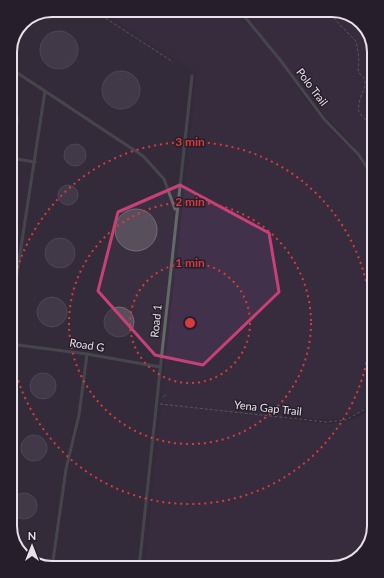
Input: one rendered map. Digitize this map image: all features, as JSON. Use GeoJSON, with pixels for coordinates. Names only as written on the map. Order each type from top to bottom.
{"type":"FeatureCollection","features":[{"type":"Feature","properties":{"kind":"lane","name":"Polo Trail"},"geometry":{"type":"LineString","coordinates":[[245,17],[281,61],[324,119],[358,154],[367,167]]}},
{"type":"Feature","properties":{"kind":"lane"},"geometry":{"type":"LineString","coordinates":[[17,73],[143,156],[164,179],[176,210]]}},
{"type":"Feature","properties":{"kind":"lane","name":"Road 1"},"geometry":{"type":"LineString","coordinates":[[140,561],[176,210],[192,76]]}},
{"type":"Feature","properties":{"kind":"lane"},"geometry":{"type":"LineString","coordinates":[[17,275],[45,91]]}},
{"type":"Feature","properties":{"kind":"lane"},"geometry":{"type":"LineString","coordinates":[[17,159],[35,162]]}},
{"type":"Feature","properties":{"kind":"lane","name":"Road G"},"geometry":{"type":"LineString","coordinates":[[17,345],[87,354],[160,367]]}},
{"type":"Feature","properties":{"kind":"lane"},"geometry":{"type":"LineString","coordinates":[[53,561],[66,469],[79,415],[87,354]]}},
{"type":"Feature","properties":{"kind":"path"},"geometry":{"type":"LineString","coordinates":[[104,17],[173,62]]}},
{"type":"Feature","properties":{"kind":"path"},"geometry":{"type":"LineString","coordinates":[[333,17],[356,41],[359,61],[358,69],[359,73],[364,79],[365,86],[358,110],[367,121]]}},
{"type":"Feature","properties":{"kind":"path","name":"Yena Gap Trail"},"geometry":{"type":"LineString","coordinates":[[157,404],[326,422],[346,420],[367,408]]}},
{"type":"Feature","properties":{"kind":"highlighted area"},"geometry":{"type":"Polygon","coordinates":[[[180,185],[269,233],[279,292],[203,365],[155,355],[98,291],[118,212],[180,185]]]}},
{"type":"Feature","properties":{"kind":"shaded area"},"geometry":{"type":"Polygon","coordinates":[[[47,17],[111,17],[197,73],[164,372],[146,561],[50,561],[34,556],[27,551],[18,535],[17,526],[17,50],[18,43],[24,31],[34,22],[41,19],[47,17]]]}},
{"type":"Feature","properties":{"kind":"shaded area"},"geometry":{"type":"Polygon","coordinates":[[[111,17],[242,17],[279,61],[310,105],[367,169],[367,407],[352,415],[333,420],[283,415],[283,419],[328,424],[346,422],[367,411],[366,535],[357,551],[341,560],[146,561],[164,372],[197,73],[111,17]]]}},
{"type":"Feature","properties":{"kind":"shaded area"},"geometry":{"type":"Polygon","coordinates":[[[247,17],[334,17],[351,23],[358,29],[366,43],[367,52],[367,164],[351,143],[326,117],[247,17]]]}},
{"type":"Feature","properties":{"kind":"building"},"geometry":{"type":"Polygon","coordinates":[[[55,31],[63,31],[73,36],[77,43],[77,57],[73,64],[63,69],[55,69],[45,64],[43,61],[40,54],[40,46],[45,36],[48,34],[55,31]]]}},
{"type":"Feature","properties":{"kind":"building"},"geometry":{"type":"Polygon","coordinates":[[[117,71],[125,71],[132,74],[137,79],[140,90],[137,101],[132,106],[125,109],[117,109],[110,106],[105,101],[102,94],[102,86],[105,79],[110,74],[117,71]]]}},
{"type":"Feature","properties":{"kind":"building"},"geometry":{"type":"Polygon","coordinates":[[[75,144],[83,147],[86,155],[83,163],[75,166],[67,163],[64,155],[67,147],[75,144]]]}},
{"type":"Feature","properties":{"kind":"building"},"geometry":{"type":"Polygon","coordinates":[[[64,185],[72,185],[78,191],[78,199],[72,205],[64,205],[58,199],[58,191],[64,185]]]}},
{"type":"Feature","properties":{"kind":"building"},"geometry":{"type":"Polygon","coordinates":[[[132,209],[140,209],[148,212],[154,218],[157,230],[154,242],[148,248],[140,251],[132,251],[124,248],[118,242],[115,234],[115,226],[118,218],[124,212],[132,209]]]}},
{"type":"Feature","properties":{"kind":"building"},"geometry":{"type":"Polygon","coordinates":[[[60,238],[71,242],[75,253],[71,264],[60,268],[49,264],[45,253],[49,242],[60,238]]]}},
{"type":"Feature","properties":{"kind":"building"},"geometry":{"type":"Polygon","coordinates":[[[52,297],[63,301],[67,312],[63,323],[52,327],[41,323],[37,312],[41,301],[52,297]]]}},
{"type":"Feature","properties":{"kind":"building"},"geometry":{"type":"Polygon","coordinates":[[[119,307],[130,311],[134,322],[130,333],[119,337],[108,333],[104,322],[108,311],[119,307]]]}},
{"type":"Feature","properties":{"kind":"building"},"geometry":{"type":"Polygon","coordinates":[[[43,373],[52,377],[56,386],[52,395],[43,399],[34,395],[30,386],[34,377],[43,373]]]}},
{"type":"Feature","properties":{"kind":"building"},"geometry":{"type":"Polygon","coordinates":[[[34,435],[43,439],[47,448],[43,457],[34,461],[25,457],[21,448],[25,439],[34,435]]]}},
{"type":"Feature","properties":{"kind":"building"},"geometry":{"type":"Polygon","coordinates":[[[24,493],[29,494],[36,501],[36,511],[33,515],[24,519],[17,516],[17,496],[24,493]]]}}]}
